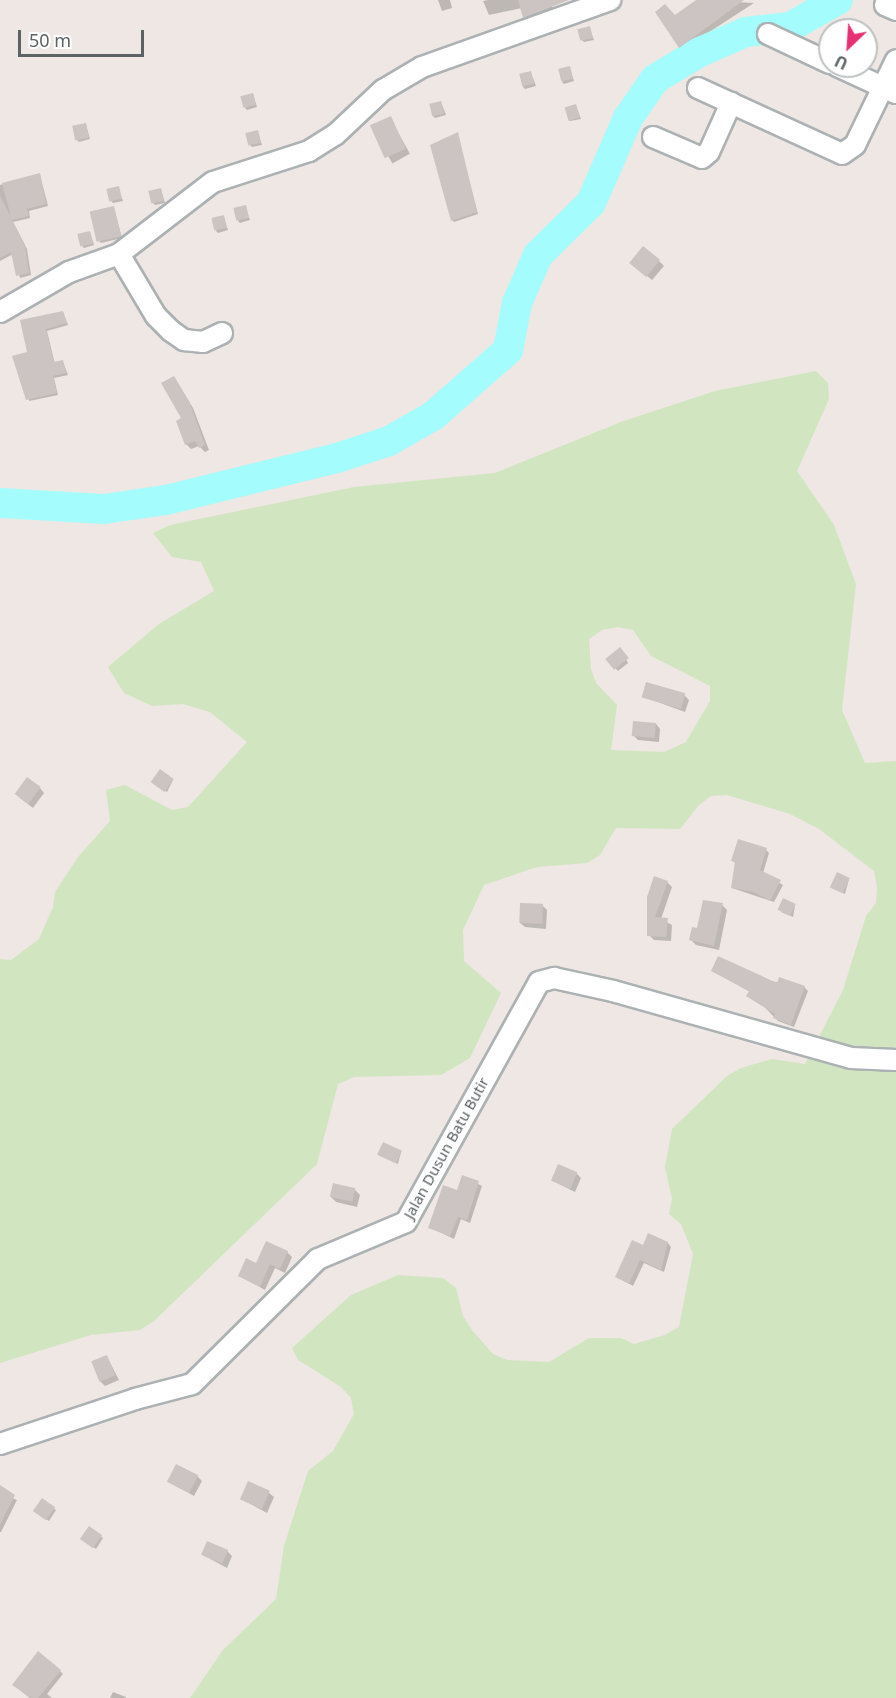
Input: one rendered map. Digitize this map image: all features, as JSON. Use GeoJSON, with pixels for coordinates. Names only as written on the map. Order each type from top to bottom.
{"type":"FeatureCollection","features":[{"type":"Feature","properties":{"kind":"street"},"geometry":{"type":"LineString","coordinates":[[0,312],[69,272],[119,254],[213,182],[309,151],[335,135],[383,90],[422,68],[610,0]]}},
{"type":"Feature","properties":{"kind":"street"},"geometry":{"type":"LineString","coordinates":[[768,34],[818,57]]}},
{"type":"Feature","properties":{"kind":"street"},"geometry":{"type":"LineString","coordinates":[[698,88],[842,154],[855,145],[889,90],[896,60]]}},
{"type":"Feature","properties":{"kind":"street"},"geometry":{"type":"LineString","coordinates":[[863,78],[889,90]]}},
{"type":"Feature","properties":{"kind":"street"},"geometry":{"type":"LineString","coordinates":[[653,137],[702,158],[709,152],[731,103]]}},
{"type":"Feature","properties":{"kind":"street"},"geometry":{"type":"LineString","coordinates":[[119,254],[156,316],[171,331],[184,340],[202,342],[222,333]]}},
{"type":"Feature","properties":{"kind":"street","name":"Jalan Dusun Batu Butir"},"geometry":{"type":"LineString","coordinates":[[0,1444],[135,1399],[192,1384],[318,1259],[406,1222],[539,982],[554,978],[614,991],[851,1058],[896,1060]]}},
{"type":"Feature","properties":{"kind":"green space"},"geometry":{"type":"Polygon","coordinates":[[[816,371],[828,383],[829,399],[797,471],[834,525],[856,584],[842,710],[865,763],[896,761],[896,1698],[190,1698],[223,1650],[276,1599],[284,1546],[308,1471],[333,1451],[354,1414],[351,1398],[341,1387],[298,1360],[292,1348],[351,1295],[398,1275],[443,1278],[456,1288],[463,1316],[472,1330],[493,1354],[507,1360],[549,1362],[589,1338],[621,1338],[634,1344],[665,1335],[679,1327],[693,1254],[681,1224],[669,1214],[672,1199],[665,1167],[672,1129],[727,1076],[741,1068],[772,1059],[805,1064],[843,990],[866,916],[876,903],[877,887],[874,871],[819,829],[790,814],[727,795],[711,796],[699,805],[680,829],[616,828],[600,855],[587,863],[537,867],[484,885],[463,930],[464,961],[501,993],[470,1058],[441,1075],[354,1077],[338,1084],[317,1164],[154,1321],[140,1330],[91,1335],[0,1363],[0,959],[11,960],[39,939],[53,907],[55,892],[78,857],[110,821],[106,790],[125,785],[172,810],[188,807],[247,742],[210,712],[183,704],[152,706],[124,693],[108,667],[159,624],[214,591],[201,562],[172,557],[153,533],[170,525],[354,487],[495,473],[621,422],[715,391],[816,371]],[[618,627],[602,630],[589,639],[591,669],[596,683],[617,705],[611,750],[664,752],[686,742],[710,701],[710,686],[651,656],[633,630],[618,627]]]}},
{"type":"Feature","properties":{"kind":"building"},"geometry":{"type":"Polygon","coordinates":[[[518,0],[569,0],[523,18],[518,0]]]}},
{"type":"Feature","properties":{"kind":"building"},"geometry":{"type":"Polygon","coordinates":[[[696,0],[744,0],[679,48],[655,12],[665,4],[675,15],[696,0]]]}},
{"type":"Feature","properties":{"kind":"building"},"geometry":{"type":"Polygon","coordinates":[[[590,26],[593,38],[580,41],[577,29],[590,26]]]}},
{"type":"Feature","properties":{"kind":"building"},"geometry":{"type":"Polygon","coordinates":[[[570,66],[573,79],[561,81],[558,69],[570,66]]]}},
{"type":"Feature","properties":{"kind":"building"},"geometry":{"type":"Polygon","coordinates":[[[531,71],[534,84],[522,86],[519,74],[531,71]]]}},
{"type":"Feature","properties":{"kind":"building"},"geometry":{"type":"Polygon","coordinates":[[[253,93],[256,105],[243,108],[240,96],[253,93]]]}},
{"type":"Feature","properties":{"kind":"building"},"geometry":{"type":"Polygon","coordinates":[[[441,101],[444,114],[432,116],[429,104],[441,101]]]}},
{"type":"Feature","properties":{"kind":"building"},"geometry":{"type":"Polygon","coordinates":[[[576,104],[580,117],[569,121],[565,108],[576,104]]]}},
{"type":"Feature","properties":{"kind":"building"},"geometry":{"type":"Polygon","coordinates":[[[391,116],[406,149],[385,158],[370,125],[391,116]]]}},
{"type":"Feature","properties":{"kind":"building"},"geometry":{"type":"Polygon","coordinates":[[[86,123],[89,138],[75,140],[72,126],[86,123]]]}},
{"type":"Feature","properties":{"kind":"building"},"geometry":{"type":"Polygon","coordinates":[[[258,130],[261,143],[248,146],[245,133],[258,130]]]}},
{"type":"Feature","properties":{"kind":"building"},"geometry":{"type":"Polygon","coordinates":[[[458,132],[477,212],[451,221],[430,145],[458,132]]]}},
{"type":"Feature","properties":{"kind":"building"},"geometry":{"type":"Polygon","coordinates":[[[40,173],[46,204],[27,209],[29,216],[12,220],[25,245],[29,273],[16,276],[11,252],[0,258],[0,196],[11,217],[2,183],[40,173]]]}},
{"type":"Feature","properties":{"kind":"building"},"geometry":{"type":"Polygon","coordinates":[[[119,186],[122,199],[109,202],[106,189],[119,186]]]}},
{"type":"Feature","properties":{"kind":"building"},"geometry":{"type":"Polygon","coordinates":[[[161,188],[164,201],[151,204],[148,191],[161,188]]]}},
{"type":"Feature","properties":{"kind":"building"},"geometry":{"type":"Polygon","coordinates":[[[246,205],[249,218],[236,221],[233,208],[246,205]]]}},
{"type":"Feature","properties":{"kind":"building"},"geometry":{"type":"Polygon","coordinates":[[[114,206],[121,236],[97,242],[90,212],[114,206]]]}},
{"type":"Feature","properties":{"kind":"building"},"geometry":{"type":"Polygon","coordinates":[[[224,215],[227,228],[214,231],[211,218],[224,215]]]}},
{"type":"Feature","properties":{"kind":"building"},"geometry":{"type":"Polygon","coordinates":[[[90,231],[93,244],[80,247],[77,234],[90,231]]]}},
{"type":"Feature","properties":{"kind":"building"},"geometry":{"type":"Polygon","coordinates":[[[643,246],[660,260],[646,277],[629,263],[643,246]]]}},
{"type":"Feature","properties":{"kind":"building"},"geometry":{"type":"Polygon","coordinates":[[[63,311],[67,323],[46,329],[54,362],[63,360],[66,373],[53,376],[57,393],[26,400],[12,356],[27,352],[20,320],[63,311]]]}},
{"type":"Feature","properties":{"kind":"building"},"geometry":{"type":"Polygon","coordinates":[[[174,376],[189,401],[205,445],[199,448],[195,441],[185,445],[176,421],[181,418],[161,383],[174,376]]]}},
{"type":"Feature","properties":{"kind":"building"},"geometry":{"type":"Polygon","coordinates":[[[620,647],[629,658],[614,670],[605,659],[620,647]]]}},
{"type":"Feature","properties":{"kind":"building"},"geometry":{"type":"Polygon","coordinates":[[[646,682],[685,693],[681,709],[642,697],[646,682]]]}},
{"type":"Feature","properties":{"kind":"building"},"geometry":{"type":"Polygon","coordinates":[[[633,721],[656,723],[655,738],[632,736],[633,721]]]}},
{"type":"Feature","properties":{"kind":"building"},"geometry":{"type":"Polygon","coordinates":[[[160,769],[174,779],[164,792],[151,782],[160,769]]]}},
{"type":"Feature","properties":{"kind":"building"},"geometry":{"type":"Polygon","coordinates":[[[27,777],[41,787],[28,804],[15,794],[27,777]]]}},
{"type":"Feature","properties":{"kind":"building"},"geometry":{"type":"Polygon","coordinates":[[[738,839],[767,848],[760,870],[781,880],[770,901],[754,892],[731,888],[735,862],[731,861],[738,839]]]}},
{"type":"Feature","properties":{"kind":"building"},"geometry":{"type":"Polygon","coordinates":[[[837,872],[850,878],[843,893],[830,887],[837,872]]]}},
{"type":"Feature","properties":{"kind":"building"},"geometry":{"type":"Polygon","coordinates":[[[654,876],[668,881],[655,917],[668,918],[666,937],[647,936],[647,897],[654,876]]]}},
{"type":"Feature","properties":{"kind":"building"},"geometry":{"type":"Polygon","coordinates":[[[783,898],[796,904],[790,916],[778,910],[783,898]]]}},
{"type":"Feature","properties":{"kind":"building"},"geometry":{"type":"Polygon","coordinates":[[[703,900],[723,903],[714,946],[689,940],[692,927],[697,928],[703,900]]]}},
{"type":"Feature","properties":{"kind":"building"},"geometry":{"type":"Polygon","coordinates":[[[520,903],[543,904],[542,924],[519,923],[520,903]]]}},
{"type":"Feature","properties":{"kind":"building"},"geometry":{"type":"Polygon","coordinates":[[[718,956],[777,983],[779,977],[805,986],[791,1025],[773,1018],[775,1014],[746,996],[749,991],[711,971],[718,956]]]}},
{"type":"Feature","properties":{"kind":"building"},"geometry":{"type":"Polygon","coordinates":[[[383,1142],[402,1151],[396,1164],[377,1155],[383,1142]]]}},
{"type":"Feature","properties":{"kind":"building"},"geometry":{"type":"Polygon","coordinates":[[[558,1164],[577,1172],[570,1189],[551,1181],[558,1164]]]}},
{"type":"Feature","properties":{"kind":"building"},"geometry":{"type":"Polygon","coordinates":[[[462,1175],[479,1181],[467,1220],[458,1217],[450,1236],[428,1228],[443,1185],[457,1190],[462,1175]]]}},
{"type":"Feature","properties":{"kind":"building"},"geometry":{"type":"Polygon","coordinates":[[[333,1183],[355,1188],[352,1202],[330,1197],[333,1183]]]}},
{"type":"Feature","properties":{"kind":"building"},"geometry":{"type":"Polygon","coordinates":[[[648,1233],[668,1242],[661,1270],[640,1260],[629,1284],[615,1277],[632,1240],[643,1245],[648,1233]]]}},
{"type":"Feature","properties":{"kind":"building"},"geometry":{"type":"Polygon","coordinates":[[[266,1241],[288,1251],[280,1269],[270,1264],[260,1287],[238,1276],[246,1258],[256,1263],[266,1241]]]}},
{"type":"Feature","properties":{"kind":"building"},"geometry":{"type":"Polygon","coordinates":[[[107,1355],[115,1375],[99,1382],[91,1361],[107,1355]]]}},
{"type":"Feature","properties":{"kind":"building"},"geometry":{"type":"Polygon","coordinates":[[[176,1464],[198,1475],[189,1493],[167,1482],[176,1464]]]}},
{"type":"Feature","properties":{"kind":"building"},"geometry":{"type":"Polygon","coordinates":[[[248,1481],[270,1491],[262,1509],[240,1499],[248,1481]]]}},
{"type":"Feature","properties":{"kind":"building"},"geometry":{"type":"Polygon","coordinates":[[[0,1485],[15,1495],[0,1525],[0,1485]]]}},
{"type":"Feature","properties":{"kind":"building"},"geometry":{"type":"Polygon","coordinates":[[[42,1498],[55,1507],[46,1520],[33,1511],[42,1498]]]}},
{"type":"Feature","properties":{"kind":"building"},"geometry":{"type":"Polygon","coordinates":[[[89,1526],[102,1535],[93,1548],[80,1539],[89,1526]]]}},
{"type":"Feature","properties":{"kind":"building"},"geometry":{"type":"Polygon","coordinates":[[[207,1541],[228,1550],[222,1564],[201,1555],[207,1541]]]}},
{"type":"Feature","properties":{"kind":"building"},"geometry":{"type":"Polygon","coordinates":[[[38,1651],[61,1670],[38,1698],[32,1698],[12,1685],[38,1651]]]}},
{"type":"Feature","properties":{"kind":"waterway"},"geometry":{"type":"LineString","coordinates":[[0,503],[104,509],[166,500],[337,458],[389,441],[433,416],[508,350],[517,303],[538,255],[591,203],[628,118],[655,79],[700,52],[746,32],[790,27],[838,0]]}}]}
